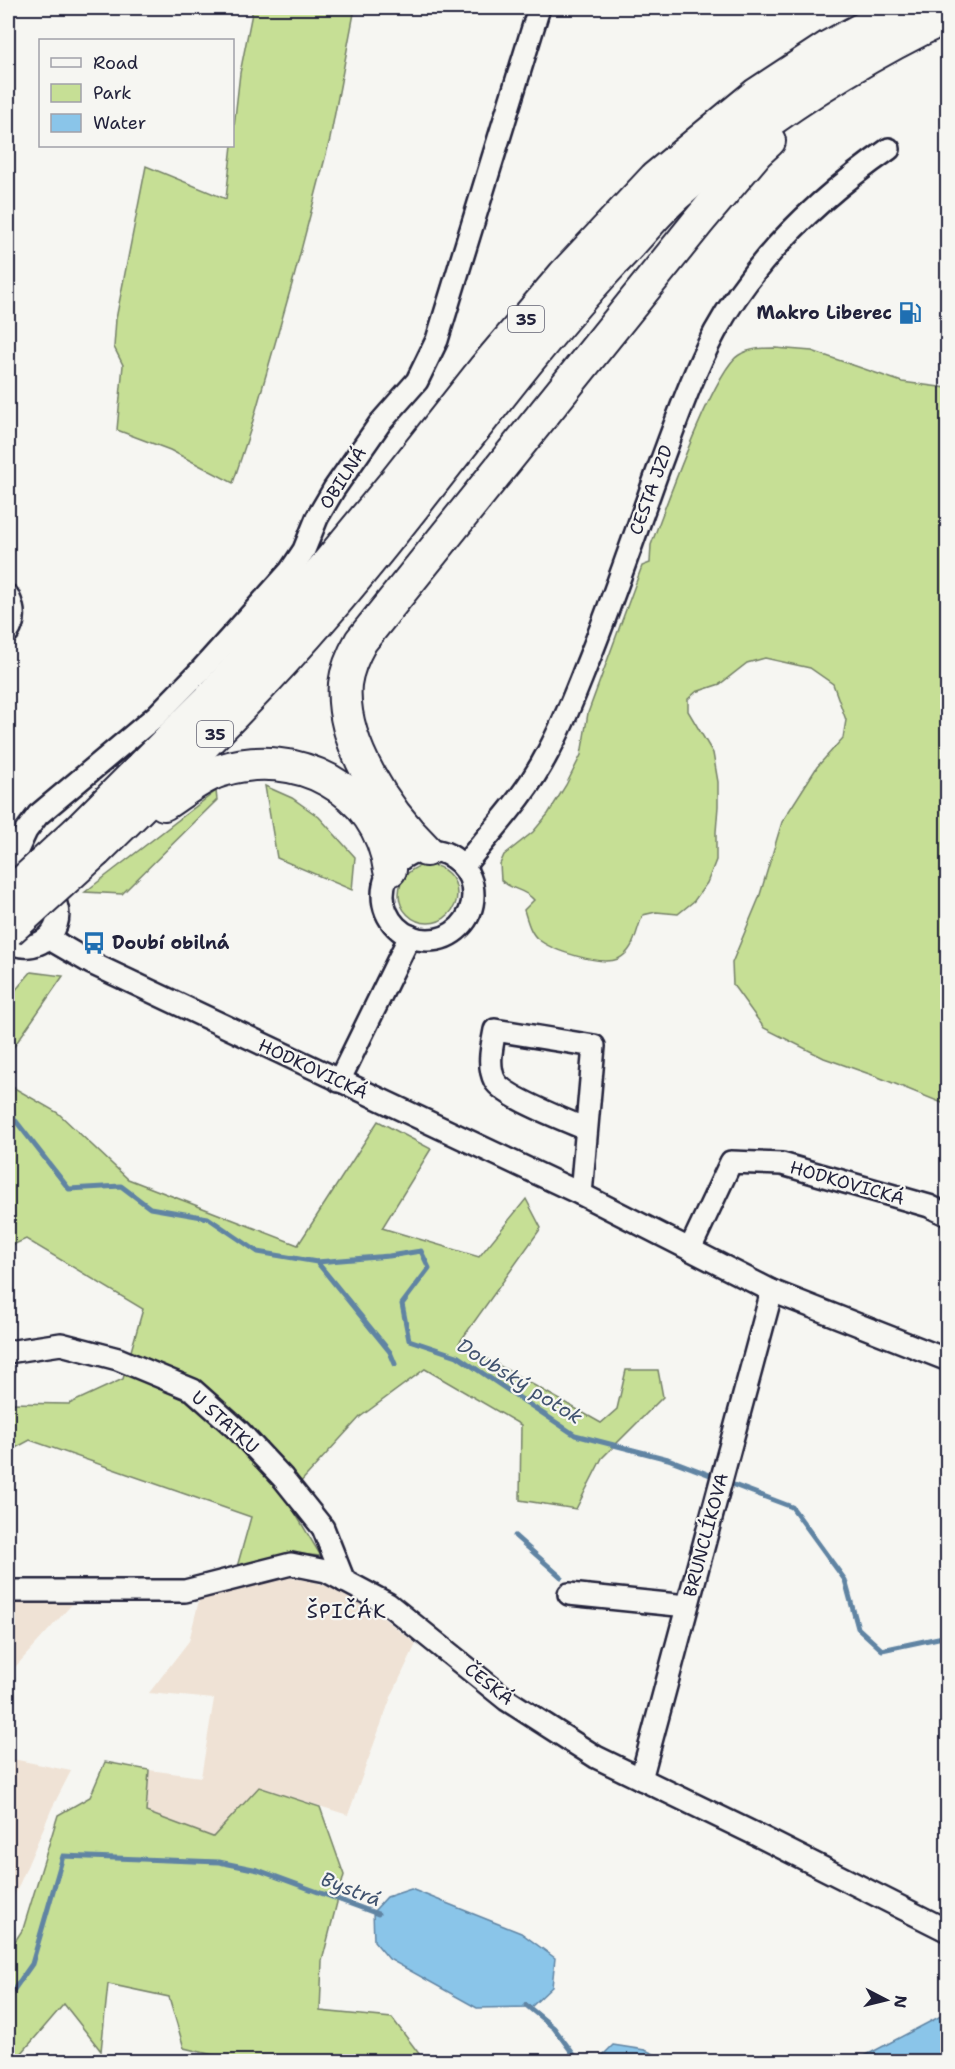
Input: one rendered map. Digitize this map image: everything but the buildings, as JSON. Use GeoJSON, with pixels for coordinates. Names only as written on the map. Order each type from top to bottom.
{"type":"FeatureCollection","features":[{"type":"Feature","properties":{"kind":"highway","name":"35"},"geometry":{"type":"LineString","coordinates":[[8,931],[306,590],[492,359],[564,275],[656,178],[757,94],[830,46],[901,8]]}},
{"type":"Feature","properties":{"kind":"highway","name":"35"},"geometry":{"type":"LineString","coordinates":[[8,896],[87,841],[234,716],[328,612],[585,292],[674,197],[771,118],[838,73],[897,40],[948,16]]}},
{"type":"Feature","properties":{"kind":"highway"},"geometry":{"type":"LineString","coordinates":[[426,850],[395,816],[364,764],[349,726],[345,684],[350,660],[361,641],[757,152],[841,82],[897,40]]}},
{"type":"Feature","properties":{"kind":"highway"},"geometry":{"type":"LineString","coordinates":[[87,841],[217,771],[269,764],[299,767],[322,776],[343,789],[360,806],[382,837],[390,870]]}},
{"type":"Feature","properties":{"kind":"street","name":"OBILNÁ"},"geometry":{"type":"LineString","coordinates":[[9,863],[26,831],[38,815],[156,716],[290,572],[342,475],[380,423],[417,381],[437,340],[539,8]]}},
{"type":"Feature","properties":{"kind":"street","name":"CESTA JZD"},"geometry":{"type":"LineString","coordinates":[[463,867],[514,807],[546,756],[565,719],[601,629],[675,424],[716,330],[753,276],[807,213],[857,171],[889,149]]}},
{"type":"Feature","properties":{"kind":"street"},"geometry":{"type":"LineString","coordinates":[[8,596],[14,609],[8,632]]}},
{"type":"Feature","properties":{"kind":"street"},"geometry":{"type":"LineString","coordinates":[[426,850],[446,854],[463,867],[472,886],[472,897],[471,907],[460,926],[442,937],[432,939],[410,936],[393,923],[384,903],[385,880],[390,870],[405,856],[426,850]]}},
{"type":"Feature","properties":{"kind":"street"},"geometry":{"type":"LineString","coordinates":[[8,941],[17,946],[28,947],[39,944],[55,929],[58,919],[56,902],[31,872],[22,866],[9,863]]}},
{"type":"Feature","properties":{"kind":"street"},"geometry":{"type":"LineString","coordinates":[[339,1081],[410,936]]}},
{"type":"Feature","properties":{"kind":"street","name":"HODKOVICKÁ"},"geometry":{"type":"LineString","coordinates":[[48,938],[91,963],[581,1194],[772,1291],[948,1360]]}},
{"type":"Feature","properties":{"kind":"street"},"geometry":{"type":"LineString","coordinates":[[581,1194],[594,1046],[495,1030],[490,1061],[495,1081],[509,1094],[586,1129]]}},
{"type":"Feature","properties":{"kind":"street","name":"HODKOVICKÁ"},"geometry":{"type":"LineString","coordinates":[[690,1249],[731,1162],[782,1164],[929,1206],[948,1215]]}},
{"type":"Feature","properties":{"kind":"street","name":"BRUNCLÍKOVA"},"geometry":{"type":"LineString","coordinates":[[641,1779],[772,1291]]}},
{"type":"Feature","properties":{"kind":"street","name":"U STATKU"},"geometry":{"type":"LineString","coordinates":[[8,1352],[61,1344],[118,1359],[193,1390],[239,1431],[297,1495],[323,1528],[345,1581]]}},
{"type":"Feature","properties":{"kind":"street","name":"ČESKÁ"},"geometry":{"type":"LineString","coordinates":[[8,1591],[184,1591],[291,1564],[326,1571],[388,1604],[507,1700],[596,1757],[948,1931]]}},
{"type":"Feature","properties":{"kind":"street"},"geometry":{"type":"LineString","coordinates":[[570,1594],[687,1606]]}},
{"type":"Feature","properties":{"kind":"shaded area"},"geometry":{"type":"Polygon","coordinates":[[[285,1577],[312,1581],[357,1597],[416,1644],[391,1697],[348,1815],[259,1787],[213,1837],[146,1812],[149,1770],[201,1777],[214,1699],[149,1693],[189,1641],[200,1596],[285,1577]]]}},
{"type":"Feature","properties":{"kind":"shaded area"},"geometry":{"type":"Polygon","coordinates":[[[75,1601],[8,1675],[8,1602],[75,1601]]]}},
{"type":"Feature","properties":{"kind":"shaded area"},"geometry":{"type":"Polygon","coordinates":[[[8,1758],[71,1771],[52,1808],[8,1911],[8,1758]]]}},
{"type":"Feature","properties":{"kind":"green space"},"geometry":{"type":"Polygon","coordinates":[[[253,8],[355,8],[330,139],[294,277],[233,483],[170,450],[117,430],[123,365],[114,347],[116,319],[146,166],[226,199],[232,147],[234,147],[240,73],[253,8]]]}},
{"type":"Feature","properties":{"kind":"green space"},"geometry":{"type":"Polygon","coordinates":[[[761,348],[812,351],[902,382],[947,388],[947,1105],[824,1058],[764,1028],[733,985],[732,963],[759,898],[782,822],[817,767],[843,738],[846,720],[833,684],[810,668],[765,658],[747,663],[720,684],[696,692],[688,699],[688,711],[713,753],[718,782],[716,860],[707,883],[694,901],[678,914],[656,912],[643,915],[632,945],[624,955],[610,961],[600,961],[545,944],[533,933],[524,910],[534,900],[526,893],[501,880],[500,864],[504,855],[533,832],[548,814],[581,755],[588,713],[642,566],[650,563],[651,545],[678,474],[717,386],[739,355],[761,348]]]}},
{"type":"Feature","properties":{"kind":"green space"},"geometry":{"type":"Polygon","coordinates":[[[265,786],[292,798],[319,817],[355,857],[352,890],[277,858],[265,786]]]}},
{"type":"Feature","properties":{"kind":"green space"},"geometry":{"type":"Polygon","coordinates":[[[216,791],[217,800],[122,894],[85,892],[216,791]]]}},
{"type":"Feature","properties":{"kind":"green space"},"geometry":{"type":"Polygon","coordinates":[[[422,865],[434,865],[449,873],[457,888],[457,900],[449,915],[434,923],[422,923],[407,915],[399,900],[399,888],[407,873],[422,865]]]}},
{"type":"Feature","properties":{"kind":"green space"},"geometry":{"type":"Polygon","coordinates":[[[31,972],[63,976],[8,1055],[8,999],[31,972]]]}},
{"type":"Feature","properties":{"kind":"green space"},"geometry":{"type":"Polygon","coordinates":[[[8,1081],[9,1085],[58,1113],[128,1179],[298,1245],[378,1121],[431,1149],[382,1228],[479,1257],[526,1199],[541,1228],[459,1343],[601,1423],[617,1409],[626,1370],[658,1370],[663,1397],[602,1458],[576,1509],[520,1500],[521,1425],[425,1369],[360,1417],[286,1498],[321,1556],[299,1554],[237,1567],[251,1517],[30,1440],[8,1452],[8,1403],[69,1404],[123,1379],[143,1309],[26,1239],[8,1247],[8,1081]]]}},
{"type":"Feature","properties":{"kind":"green space"},"geometry":{"type":"Polygon","coordinates":[[[105,1762],[149,1770],[146,1812],[213,1837],[259,1787],[320,1807],[344,1875],[322,1961],[320,2011],[392,2018],[423,2059],[434,2061],[238,2061],[184,2048],[169,1997],[108,1984],[101,2051],[64,2004],[15,2061],[8,2061],[8,1952],[23,1929],[58,1815],[90,1797],[105,1762]]]}},
{"type":"Feature","properties":{"kind":"water"},"geometry":{"type":"Polygon","coordinates":[[[411,1889],[521,1933],[555,1958],[552,1987],[531,2007],[477,2008],[389,1959],[374,1941],[373,1912],[387,1897],[411,1889]]]}},
{"type":"Feature","properties":{"kind":"water"},"geometry":{"type":"Polygon","coordinates":[[[947,2014],[947,2061],[855,2061],[939,2017],[947,2014]]]}},
{"type":"Feature","properties":{"kind":"water"},"geometry":{"type":"Polygon","coordinates":[[[613,2045],[645,2050],[670,2061],[597,2061],[613,2045]]]}},
{"type":"Feature","properties":{"kind":"waterway","name":"Doubský potok"},"geometry":{"type":"LineString","coordinates":[[8,1111],[69,1189],[121,1186],[150,1208],[208,1218],[258,1252],[317,1262],[421,1251],[429,1268],[402,1304],[409,1340],[457,1356],[575,1435],[668,1459],[718,1478]]}},
{"type":"Feature","properties":{"kind":"waterway"},"geometry":{"type":"LineString","coordinates":[[317,1262],[390,1352],[395,1364]]}},
{"type":"Feature","properties":{"kind":"waterway","name":"Doubský potok"},"geometry":{"type":"LineString","coordinates":[[726,1482],[792,1507],[845,1580],[858,1628],[882,1650],[943,1637],[948,1640]]}},
{"type":"Feature","properties":{"kind":"waterway"},"geometry":{"type":"LineString","coordinates":[[515,1536],[561,1577]]}},
{"type":"Feature","properties":{"kind":"waterway","name":"Bystrá"},"geometry":{"type":"LineString","coordinates":[[8,1998],[32,1964],[63,1856],[219,1862],[258,1870],[378,1914]]}},
{"type":"Feature","properties":{"kind":"waterway","name":"Bystrá"},"geometry":{"type":"LineString","coordinates":[[526,2005],[554,2028],[574,2055],[583,2062]]}},
{"type":"Feature","properties":{"kind":"place","name":"Makro Liberec"},"geometry":{"type":"Point","coordinates":[910,313]}},
{"type":"Feature","properties":{"kind":"place","name":"Doubí obilná"},"geometry":{"type":"Point","coordinates":[94,943]}},
{"type":"Feature","properties":{"kind":"district","name":"ŠPIČÁK"},"geometry":{"type":"Point","coordinates":[347,1611]}}]}
